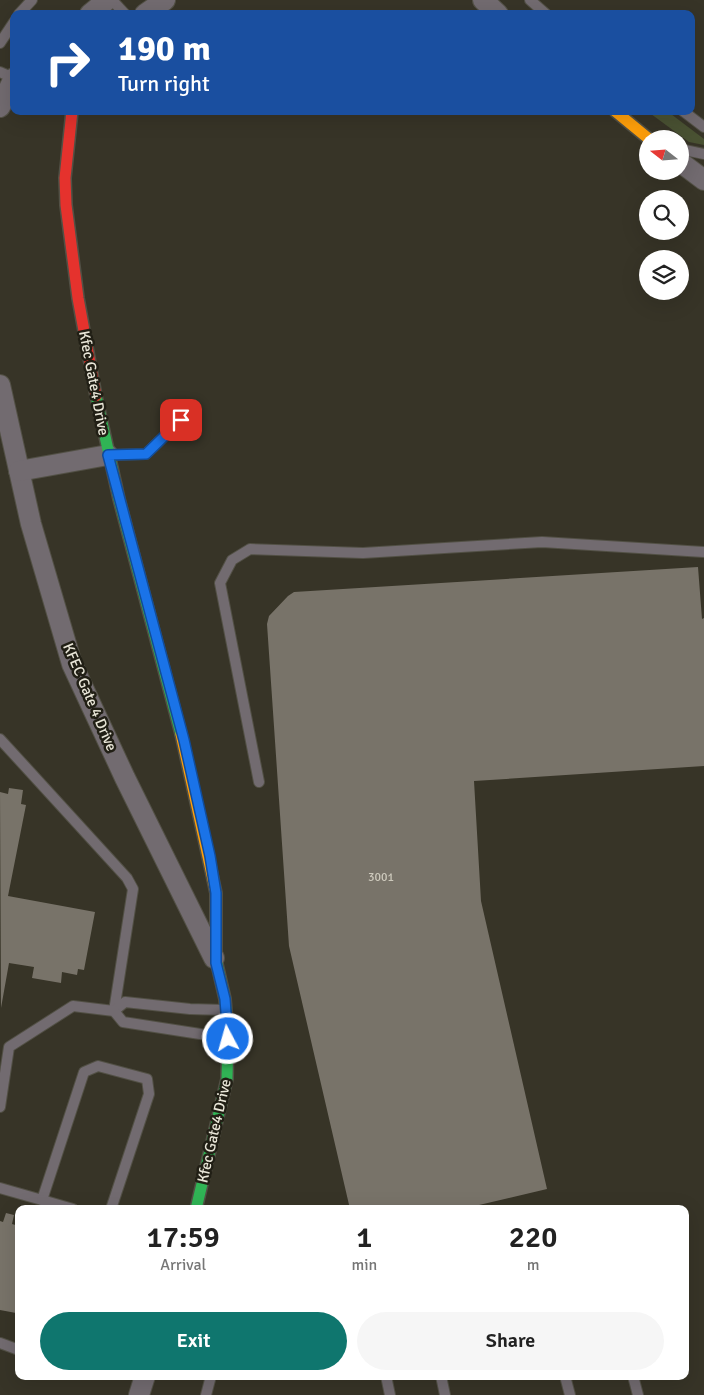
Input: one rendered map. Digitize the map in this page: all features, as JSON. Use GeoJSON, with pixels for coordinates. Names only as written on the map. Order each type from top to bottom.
{"type":"FeatureCollection","features":[{"type":"Feature","properties":{"kind":"street"},"geometry":{"type":"LineString","coordinates":[[95,10],[107,0]]}},
{"type":"Feature","properties":{"kind":"street"},"geometry":{"type":"LineString","coordinates":[[151,10],[165,0]]}},
{"type":"Feature","properties":{"kind":"street"},"geometry":{"type":"LineString","coordinates":[[483,0],[494,10]]}},
{"type":"Feature","properties":{"kind":"street"},"geometry":{"type":"LineString","coordinates":[[0,107],[10,86]]}},
{"type":"Feature","properties":{"kind":"street","name":"Kfec Gate4 Drive"},"geometry":{"type":"LineString","coordinates":[[72,115],[65,178],[69,238],[98,410],[108,455],[184,740],[210,856],[216,893],[216,963],[225,1010],[228,1039],[227,1078],[197,1205]]}},
{"type":"Feature","properties":{"kind":"street"},"geometry":{"type":"LineString","coordinates":[[620,115],[639,131]]}},
{"type":"Feature","properties":{"kind":"street"},"geometry":{"type":"LineString","coordinates":[[689,169],[704,180]]}},
{"type":"Feature","properties":{"kind":"street","name":"KFEC Gate 4 Drive"},"geometry":{"type":"LineString","coordinates":[[0,385],[31,524],[72,664],[125,778],[216,963]]}},
{"type":"Feature","properties":{"kind":"street"},"geometry":{"type":"LineString","coordinates":[[19,471],[108,455]]}},
{"type":"Feature","properties":{"kind":"street"},"geometry":{"type":"LineString","coordinates":[[139,1395],[143,1380]]}},
{"type":"Feature","properties":{"kind":"lane"},"geometry":{"type":"LineString","coordinates":[[23,10],[32,0]]}},
{"type":"Feature","properties":{"kind":"lane"},"geometry":{"type":"LineString","coordinates":[[112,0],[121,10]]}},
{"type":"Feature","properties":{"kind":"lane"},"geometry":{"type":"LineString","coordinates":[[530,0],[541,10]]}},
{"type":"Feature","properties":{"kind":"lane"},"geometry":{"type":"LineString","coordinates":[[0,42],[10,28]]}},
{"type":"Feature","properties":{"kind":"lane"},"geometry":{"type":"LineString","coordinates":[[688,115],[704,127]]}},
{"type":"Feature","properties":{"kind":"lane"},"geometry":{"type":"LineString","coordinates":[[689,151],[704,154]]}},
{"type":"Feature","properties":{"kind":"lane"},"geometry":{"type":"LineString","coordinates":[[108,455],[146,454],[181,420]]}},
{"type":"Feature","properties":{"kind":"lane"},"geometry":{"type":"LineString","coordinates":[[260,782],[220,583],[232,560],[250,549],[363,553],[542,542],[704,552]]}},
{"type":"Feature","properties":{"kind":"lane"},"geometry":{"type":"LineString","coordinates":[[0,739],[4,747],[127,878],[132,889],[114,1011]]}},
{"type":"Feature","properties":{"kind":"lane"},"geometry":{"type":"LineString","coordinates":[[114,1011],[125,1002],[190,1009],[225,1010]]}},
{"type":"Feature","properties":{"kind":"lane"},"geometry":{"type":"LineString","coordinates":[[0,1107],[2,1102],[2,1073],[5,1046],[73,1006],[114,1011],[123,1022],[228,1039]]}},
{"type":"Feature","properties":{"kind":"lane"},"geometry":{"type":"LineString","coordinates":[[42,1200],[84,1072],[98,1066],[148,1079],[149,1094],[112,1205]]}},
{"type":"Feature","properties":{"kind":"lane"},"geometry":{"type":"LineString","coordinates":[[0,1188],[59,1205]]}},
{"type":"Feature","properties":{"kind":"lane"},"geometry":{"type":"LineString","coordinates":[[0,1344],[15,1349]]}},
{"type":"Feature","properties":{"kind":"lane"},"geometry":{"type":"LineString","coordinates":[[206,1395],[210,1380]]}},
{"type":"Feature","properties":{"kind":"lane"},"geometry":{"type":"LineString","coordinates":[[387,1380],[390,1395]]}},
{"type":"Feature","properties":{"kind":"lane"},"geometry":{"type":"LineString","coordinates":[[442,1380],[445,1395]]}},
{"type":"Feature","properties":{"kind":"lane"},"geometry":{"type":"LineString","coordinates":[[566,1380],[570,1395]]}},
{"type":"Feature","properties":{"kind":"lane"},"geometry":{"type":"LineString","coordinates":[[634,1380],[638,1395]]}},
{"type":"Feature","properties":{"kind":"green space"},"geometry":{"type":"Polygon","coordinates":[[[652,115],[672,115],[704,139],[704,145],[689,142],[689,130],[673,130],[652,115]]]}},
{"type":"Feature","properties":{"kind":"building"},"geometry":{"type":"Polygon","coordinates":[[[698,567],[702,619],[704,618],[704,766],[474,781],[481,901],[547,1189],[479,1205],[349,1205],[289,946],[267,624],[269,616],[294,592],[698,567]]]}},
{"type":"Feature","properties":{"kind":"building"},"geometry":{"type":"Polygon","coordinates":[[[9,788],[23,790],[21,804],[26,805],[8,896],[95,912],[84,970],[78,969],[77,975],[62,972],[61,983],[32,978],[34,967],[9,963],[1,1008],[0,792],[8,794],[9,788]]]}},
{"type":"Feature","properties":{"kind":"building"},"geometry":{"type":"Polygon","coordinates":[[[6,1213],[14,1215],[12,1224],[15,1225],[15,1313],[0,1310],[0,1221],[3,1222],[6,1213]]]}},
{"type":"Feature","properties":{"kind":"traffic: fast"},"geometry":{"type":"LineString","coordinates":[[96,396],[119,499],[181,734]]}},
{"type":"Feature","properties":{"kind":"traffic: fast"},"geometry":{"type":"LineString","coordinates":[[197,1205],[227,1079],[228,1034],[225,999],[216,960]]}},
{"type":"Feature","properties":{"kind":"traffic: slow"},"geometry":{"type":"LineString","coordinates":[[620,115],[639,131]]}},
{"type":"Feature","properties":{"kind":"traffic: slow"},"geometry":{"type":"LineString","coordinates":[[181,734],[216,893],[216,960]]}},
{"type":"Feature","properties":{"kind":"traffic: jam"},"geometry":{"type":"LineString","coordinates":[[72,115],[65,178],[66,205],[78,298],[96,396]]}},
{"type":"Feature","properties":{"kind":"route"},"geometry":{"type":"LineString","coordinates":[[181,420],[146,454],[108,455],[184,740],[210,856],[216,893],[216,963],[225,999],[228,1039]]}}]}
